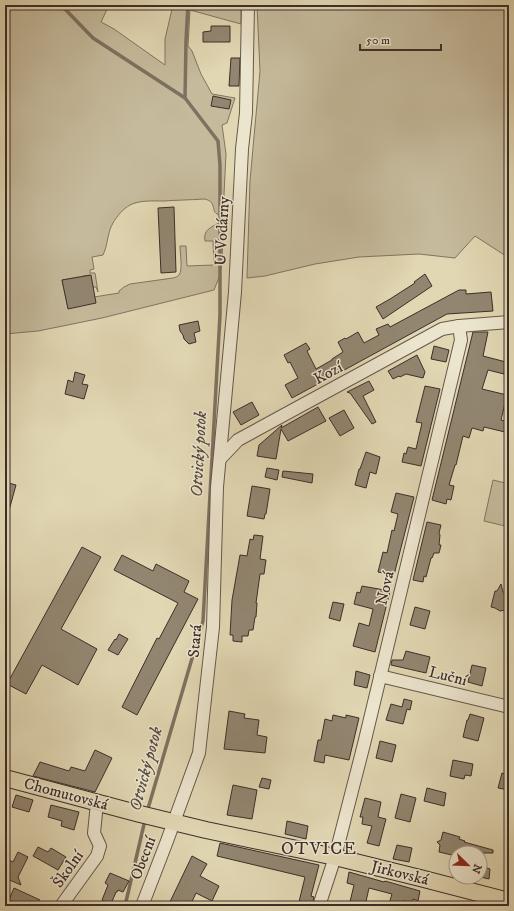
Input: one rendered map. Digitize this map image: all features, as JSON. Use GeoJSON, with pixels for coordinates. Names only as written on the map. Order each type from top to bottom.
{"type":"FeatureCollection","features":[{"type":"Feature","properties":{"kind":"main road","name":"Chomutovská"},"geometry":{"type":"LineString","coordinates":[[5,778],[166,820]]}},
{"type":"Feature","properties":{"kind":"main road","name":"Jirkovská"},"geometry":{"type":"LineString","coordinates":[[166,820],[335,857],[509,901]]}},
{"type":"Feature","properties":{"kind":"street","name":"U Vodárny"},"geometry":{"type":"LineString","coordinates":[[220,459],[235,292],[242,150],[246,113],[248,5]]}},
{"type":"Feature","properties":{"kind":"street","name":"Kozí"},"geometry":{"type":"LineString","coordinates":[[220,459],[238,440],[442,329],[459,326],[509,322]]}},
{"type":"Feature","properties":{"kind":"street","name":"Nová"},"geometry":{"type":"LineString","coordinates":[[319,906],[335,857],[364,744],[461,340],[459,326]]}},
{"type":"Feature","properties":{"kind":"street","name":"Stará"},"geometry":{"type":"LineString","coordinates":[[166,820],[199,753],[213,627],[217,487],[220,459]]}},
{"type":"Feature","properties":{"kind":"street","name":"Luční"},"geometry":{"type":"LineString","coordinates":[[380,676],[509,707]]}},
{"type":"Feature","properties":{"kind":"street","name":"Školní"},"geometry":{"type":"LineString","coordinates":[[61,906],[97,856],[100,846],[94,832],[97,802]]}},
{"type":"Feature","properties":{"kind":"street","name":"Obecní"},"geometry":{"type":"LineString","coordinates":[[142,906],[167,841],[166,820]]}},
{"type":"Feature","properties":{"kind":"shaded area"},"geometry":{"type":"Polygon","coordinates":[[[5,5],[109,5],[101,22],[114,29],[165,65],[165,39],[173,5],[241,5],[241,24],[190,10],[188,46],[192,51],[201,74],[212,94],[235,98],[227,123],[222,125],[226,154],[223,215],[218,215],[215,213],[211,202],[204,199],[146,201],[134,203],[118,215],[113,223],[103,255],[92,257],[94,269],[90,270],[90,273],[95,273],[98,292],[96,287],[93,287],[90,275],[83,276],[83,278],[79,277],[62,280],[68,308],[94,297],[119,293],[119,291],[130,284],[177,277],[181,269],[180,246],[186,246],[187,266],[214,265],[213,241],[205,241],[205,234],[208,229],[219,223],[219,226],[223,225],[222,262],[220,275],[214,290],[102,318],[38,331],[5,334],[5,5]]]}},
{"type":"Feature","properties":{"kind":"shaded area"},"geometry":{"type":"Polygon","coordinates":[[[257,5],[509,5],[509,258],[475,236],[455,258],[419,254],[359,257],[315,264],[265,276],[247,278],[250,181],[260,71],[257,5]]]}},
{"type":"Feature","properties":{"kind":"shaded area"},"geometry":{"type":"Polygon","coordinates":[[[493,480],[509,484],[509,527],[484,521],[493,480]]]}},
{"type":"Feature","properties":{"kind":"building"},"geometry":{"type":"Polygon","coordinates":[[[211,26],[230,26],[230,42],[203,42],[203,32],[211,31],[211,26]]]}},
{"type":"Feature","properties":{"kind":"building"},"geometry":{"type":"Polygon","coordinates":[[[231,58],[240,58],[239,86],[229,86],[231,58]]]}},
{"type":"Feature","properties":{"kind":"building"},"geometry":{"type":"Polygon","coordinates":[[[213,96],[231,100],[229,109],[211,106],[213,96]]]}},
{"type":"Feature","properties":{"kind":"building"},"geometry":{"type":"Polygon","coordinates":[[[174,207],[176,272],[161,273],[158,208],[174,207]]]}},
{"type":"Feature","properties":{"kind":"building"},"geometry":{"type":"Polygon","coordinates":[[[425,274],[432,286],[383,319],[376,307],[415,283],[414,282],[425,274]]]}},
{"type":"Feature","properties":{"kind":"building"},"geometry":{"type":"Polygon","coordinates":[[[91,275],[96,303],[68,309],[62,280],[91,275]]]}},
{"type":"Feature","properties":{"kind":"building"},"geometry":{"type":"Polygon","coordinates":[[[459,290],[466,290],[466,294],[491,292],[493,311],[447,314],[337,374],[335,371],[326,377],[327,379],[292,398],[285,385],[298,378],[290,362],[288,363],[284,355],[306,343],[310,349],[307,351],[316,369],[343,352],[338,342],[345,338],[346,339],[358,332],[364,343],[379,335],[376,329],[388,324],[390,327],[459,290]]]}},
{"type":"Feature","properties":{"kind":"building"},"geometry":{"type":"Polygon","coordinates":[[[198,321],[200,331],[194,333],[196,342],[189,344],[184,339],[179,325],[198,321]]]}},
{"type":"Feature","properties":{"kind":"building"},"geometry":{"type":"Polygon","coordinates":[[[473,332],[488,332],[483,356],[506,362],[504,374],[488,370],[482,389],[507,395],[501,420],[509,422],[509,433],[484,427],[483,431],[472,428],[469,438],[463,436],[456,465],[449,485],[454,486],[451,500],[447,499],[446,504],[432,500],[473,332]]]}},
{"type":"Feature","properties":{"kind":"building"},"geometry":{"type":"Polygon","coordinates":[[[434,346],[449,350],[446,362],[431,359],[434,346]]]}},
{"type":"Feature","properties":{"kind":"building"},"geometry":{"type":"Polygon","coordinates":[[[417,355],[425,372],[423,378],[406,374],[393,379],[388,371],[417,355]]]}},
{"type":"Feature","properties":{"kind":"building"},"geometry":{"type":"Polygon","coordinates":[[[75,372],[85,375],[82,384],[88,385],[84,399],[65,394],[68,380],[73,382],[75,372]]]}},
{"type":"Feature","properties":{"kind":"building"},"geometry":{"type":"Polygon","coordinates":[[[369,381],[374,390],[363,396],[376,422],[372,424],[350,393],[347,392],[369,381]]]}},
{"type":"Feature","properties":{"kind":"building"},"geometry":{"type":"Polygon","coordinates":[[[425,386],[440,389],[421,466],[402,462],[404,453],[406,454],[408,447],[416,449],[422,423],[416,422],[425,386]]]}},
{"type":"Feature","properties":{"kind":"building"},"geometry":{"type":"Polygon","coordinates":[[[252,402],[259,415],[241,425],[233,412],[252,402]]]}},
{"type":"Feature","properties":{"kind":"building"},"geometry":{"type":"Polygon","coordinates":[[[318,407],[326,421],[288,441],[281,429],[276,459],[257,456],[259,445],[282,425],[281,428],[318,407]]]}},
{"type":"Feature","properties":{"kind":"building"},"geometry":{"type":"Polygon","coordinates":[[[344,410],[354,428],[340,436],[329,418],[344,410]]]}},
{"type":"Feature","properties":{"kind":"building"},"geometry":{"type":"Polygon","coordinates":[[[366,452],[380,457],[376,474],[370,472],[366,488],[355,485],[359,469],[366,452]]]}},
{"type":"Feature","properties":{"kind":"building"},"geometry":{"type":"Polygon","coordinates":[[[267,468],[279,470],[277,480],[265,477],[267,468]]]}},
{"type":"Feature","properties":{"kind":"building"},"geometry":{"type":"Polygon","coordinates":[[[283,471],[313,474],[312,483],[282,477],[283,471]]]}},
{"type":"Feature","properties":{"kind":"building"},"geometry":{"type":"Polygon","coordinates":[[[5,482],[16,485],[8,514],[5,514],[5,482]]]}},
{"type":"Feature","properties":{"kind":"building"},"geometry":{"type":"Polygon","coordinates":[[[252,486],[270,489],[264,519],[247,516],[252,486]]]}},
{"type":"Feature","properties":{"kind":"building"},"geometry":{"type":"Polygon","coordinates":[[[396,493],[414,497],[394,575],[378,572],[383,552],[387,553],[392,530],[394,531],[398,514],[391,512],[396,493]]]}},
{"type":"Feature","properties":{"kind":"building"},"geometry":{"type":"Polygon","coordinates":[[[427,522],[441,525],[439,545],[441,545],[439,553],[434,553],[431,558],[426,577],[424,576],[423,582],[413,580],[427,522]]]}},
{"type":"Feature","properties":{"kind":"building"},"geometry":{"type":"Polygon","coordinates":[[[254,535],[263,536],[260,559],[266,560],[264,574],[260,574],[256,603],[256,617],[253,630],[249,630],[248,636],[242,636],[242,642],[233,641],[233,635],[230,635],[232,600],[240,555],[247,556],[250,539],[253,540],[254,535]]]}},
{"type":"Feature","properties":{"kind":"building"},"geometry":{"type":"Polygon","coordinates":[[[82,547],[101,557],[61,629],[97,649],[78,685],[42,665],[26,694],[7,684],[82,547]]]}},
{"type":"Feature","properties":{"kind":"building"},"geometry":{"type":"Polygon","coordinates":[[[122,555],[153,571],[156,564],[189,581],[184,592],[198,599],[137,715],[122,707],[157,638],[159,639],[178,603],[114,570],[122,555]]]}},
{"type":"Feature","properties":{"kind":"building"},"geometry":{"type":"Polygon","coordinates":[[[501,584],[503,592],[509,594],[509,597],[506,610],[500,611],[491,607],[495,591],[497,591],[501,584]]]}},
{"type":"Feature","properties":{"kind":"building"},"geometry":{"type":"Polygon","coordinates":[[[362,586],[390,591],[375,652],[353,646],[359,623],[369,626],[373,609],[354,604],[357,592],[360,593],[362,586]]]}},
{"type":"Feature","properties":{"kind":"building"},"geometry":{"type":"Polygon","coordinates":[[[333,602],[344,604],[340,621],[329,618],[333,602]]]}},
{"type":"Feature","properties":{"kind":"building"},"geometry":{"type":"Polygon","coordinates":[[[415,607],[430,611],[425,629],[410,625],[415,607]]]}},
{"type":"Feature","properties":{"kind":"building"},"geometry":{"type":"Polygon","coordinates":[[[119,634],[128,639],[118,655],[108,650],[119,634]]]}},
{"type":"Feature","properties":{"kind":"building"},"geometry":{"type":"Polygon","coordinates":[[[406,651],[430,657],[426,673],[391,665],[392,660],[403,660],[406,651]]]}},
{"type":"Feature","properties":{"kind":"building"},"geometry":{"type":"Polygon","coordinates":[[[472,665],[486,668],[482,686],[468,682],[472,665]]]}},
{"type":"Feature","properties":{"kind":"building"},"geometry":{"type":"Polygon","coordinates":[[[356,671],[370,675],[367,688],[354,685],[356,671]]]}},
{"type":"Feature","properties":{"kind":"building"},"geometry":{"type":"Polygon","coordinates":[[[404,699],[412,701],[410,710],[407,709],[403,724],[386,720],[391,704],[402,707],[404,699]]]}},
{"type":"Feature","properties":{"kind":"building"},"geometry":{"type":"Polygon","coordinates":[[[229,711],[245,714],[244,718],[259,720],[257,735],[267,737],[265,753],[224,749],[229,711]]]}},
{"type":"Feature","properties":{"kind":"building"},"geometry":{"type":"Polygon","coordinates":[[[470,714],[484,718],[478,741],[463,737],[470,714]]]}},
{"type":"Feature","properties":{"kind":"building"},"geometry":{"type":"Polygon","coordinates":[[[333,715],[346,718],[346,715],[359,718],[349,760],[325,755],[324,763],[314,761],[318,740],[321,740],[325,719],[332,721],[333,715]]]}},
{"type":"Feature","properties":{"kind":"building"},"geometry":{"type":"Polygon","coordinates":[[[380,741],[396,745],[392,762],[376,758],[380,741]]]}},
{"type":"Feature","properties":{"kind":"building"},"geometry":{"type":"Polygon","coordinates":[[[95,750],[112,758],[95,792],[33,776],[40,762],[69,771],[71,767],[85,771],[95,750]]]}},
{"type":"Feature","properties":{"kind":"building"},"geometry":{"type":"Polygon","coordinates":[[[453,760],[473,764],[471,776],[465,775],[464,779],[450,776],[453,760]]]}},
{"type":"Feature","properties":{"kind":"building"},"geometry":{"type":"Polygon","coordinates":[[[502,773],[509,775],[509,790],[498,788],[502,773]]]}},
{"type":"Feature","properties":{"kind":"building"},"geometry":{"type":"Polygon","coordinates":[[[262,778],[271,780],[269,789],[259,787],[262,778]]]}},
{"type":"Feature","properties":{"kind":"building"},"geometry":{"type":"Polygon","coordinates":[[[233,785],[257,790],[252,819],[227,815],[233,785]]]}},
{"type":"Feature","properties":{"kind":"building"},"geometry":{"type":"Polygon","coordinates":[[[427,788],[446,793],[444,806],[424,801],[427,788]]]}},
{"type":"Feature","properties":{"kind":"building"},"geometry":{"type":"Polygon","coordinates":[[[401,794],[416,798],[410,822],[395,818],[401,794]]]}},
{"type":"Feature","properties":{"kind":"building"},"geometry":{"type":"Polygon","coordinates":[[[16,795],[33,800],[29,812],[12,807],[16,795]]]}},
{"type":"Feature","properties":{"kind":"building"},"geometry":{"type":"Polygon","coordinates":[[[365,798],[381,802],[378,817],[386,819],[379,846],[367,843],[372,826],[362,824],[363,817],[360,817],[365,798]]]}},
{"type":"Feature","properties":{"kind":"building"},"geometry":{"type":"Polygon","coordinates":[[[51,805],[79,812],[74,830],[61,826],[62,821],[48,817],[51,805]]]}},
{"type":"Feature","properties":{"kind":"building"},"geometry":{"type":"Polygon","coordinates":[[[287,821],[308,826],[306,839],[285,834],[287,821]]]}},
{"type":"Feature","properties":{"kind":"building"},"geometry":{"type":"Polygon","coordinates":[[[443,832],[460,837],[459,839],[465,841],[464,842],[475,845],[448,845],[448,854],[439,852],[440,845],[437,842],[441,840],[443,832]]]}},
{"type":"Feature","properties":{"kind":"building"},"geometry":{"type":"Polygon","coordinates":[[[220,843],[319,865],[311,896],[314,897],[312,906],[298,906],[305,877],[217,856],[220,843]]]}},
{"type":"Feature","properties":{"kind":"building"},"geometry":{"type":"Polygon","coordinates":[[[397,845],[412,848],[409,862],[393,859],[397,845]]]}},
{"type":"Feature","properties":{"kind":"building"},"geometry":{"type":"Polygon","coordinates":[[[38,847],[48,852],[51,848],[66,857],[58,870],[33,856],[38,847]]]}},
{"type":"Feature","properties":{"kind":"building"},"geometry":{"type":"Polygon","coordinates":[[[488,849],[493,850],[493,853],[488,853],[488,849]]]}},
{"type":"Feature","properties":{"kind":"building"},"geometry":{"type":"Polygon","coordinates":[[[18,852],[28,857],[18,877],[21,885],[5,878],[5,858],[13,862],[18,852]]]}},
{"type":"Feature","properties":{"kind":"building"},"geometry":{"type":"Polygon","coordinates":[[[192,856],[207,864],[200,876],[219,886],[212,901],[196,893],[190,906],[168,906],[192,856]]]}},
{"type":"Feature","properties":{"kind":"building"},"geometry":{"type":"Polygon","coordinates":[[[488,868],[490,869],[488,879],[488,868]]]}},
{"type":"Feature","properties":{"kind":"building"},"geometry":{"type":"Polygon","coordinates":[[[349,872],[420,891],[418,901],[413,899],[412,903],[403,901],[389,904],[392,894],[369,888],[365,906],[349,906],[354,885],[347,883],[349,872]]]}},
{"type":"Feature","properties":{"kind":"building"},"geometry":{"type":"Polygon","coordinates":[[[110,873],[129,881],[123,892],[118,890],[116,892],[111,904],[102,900],[108,885],[105,883],[110,873]]]}},
{"type":"Feature","properties":{"kind":"building"},"geometry":{"type":"Polygon","coordinates":[[[14,888],[40,900],[36,906],[22,906],[9,900],[14,888]]]}},
{"type":"Feature","properties":{"kind":"waterway"},"geometry":{"type":"LineString","coordinates":[[61,5],[93,38],[185,98]]}},
{"type":"Feature","properties":{"kind":"waterway","name":"Otvický potok"},"geometry":{"type":"LineString","coordinates":[[147,812],[203,621],[220,315],[220,165],[218,141],[185,98],[188,5]]}},
{"type":"Feature","properties":{"kind":"waterway","name":"Otvický potok"},"geometry":{"type":"LineString","coordinates":[[125,906],[145,820]]}},
{"type":"Feature","properties":{"kind":"district","name":"OTVICE"},"geometry":{"type":"Point","coordinates":[319,849]}}]}
